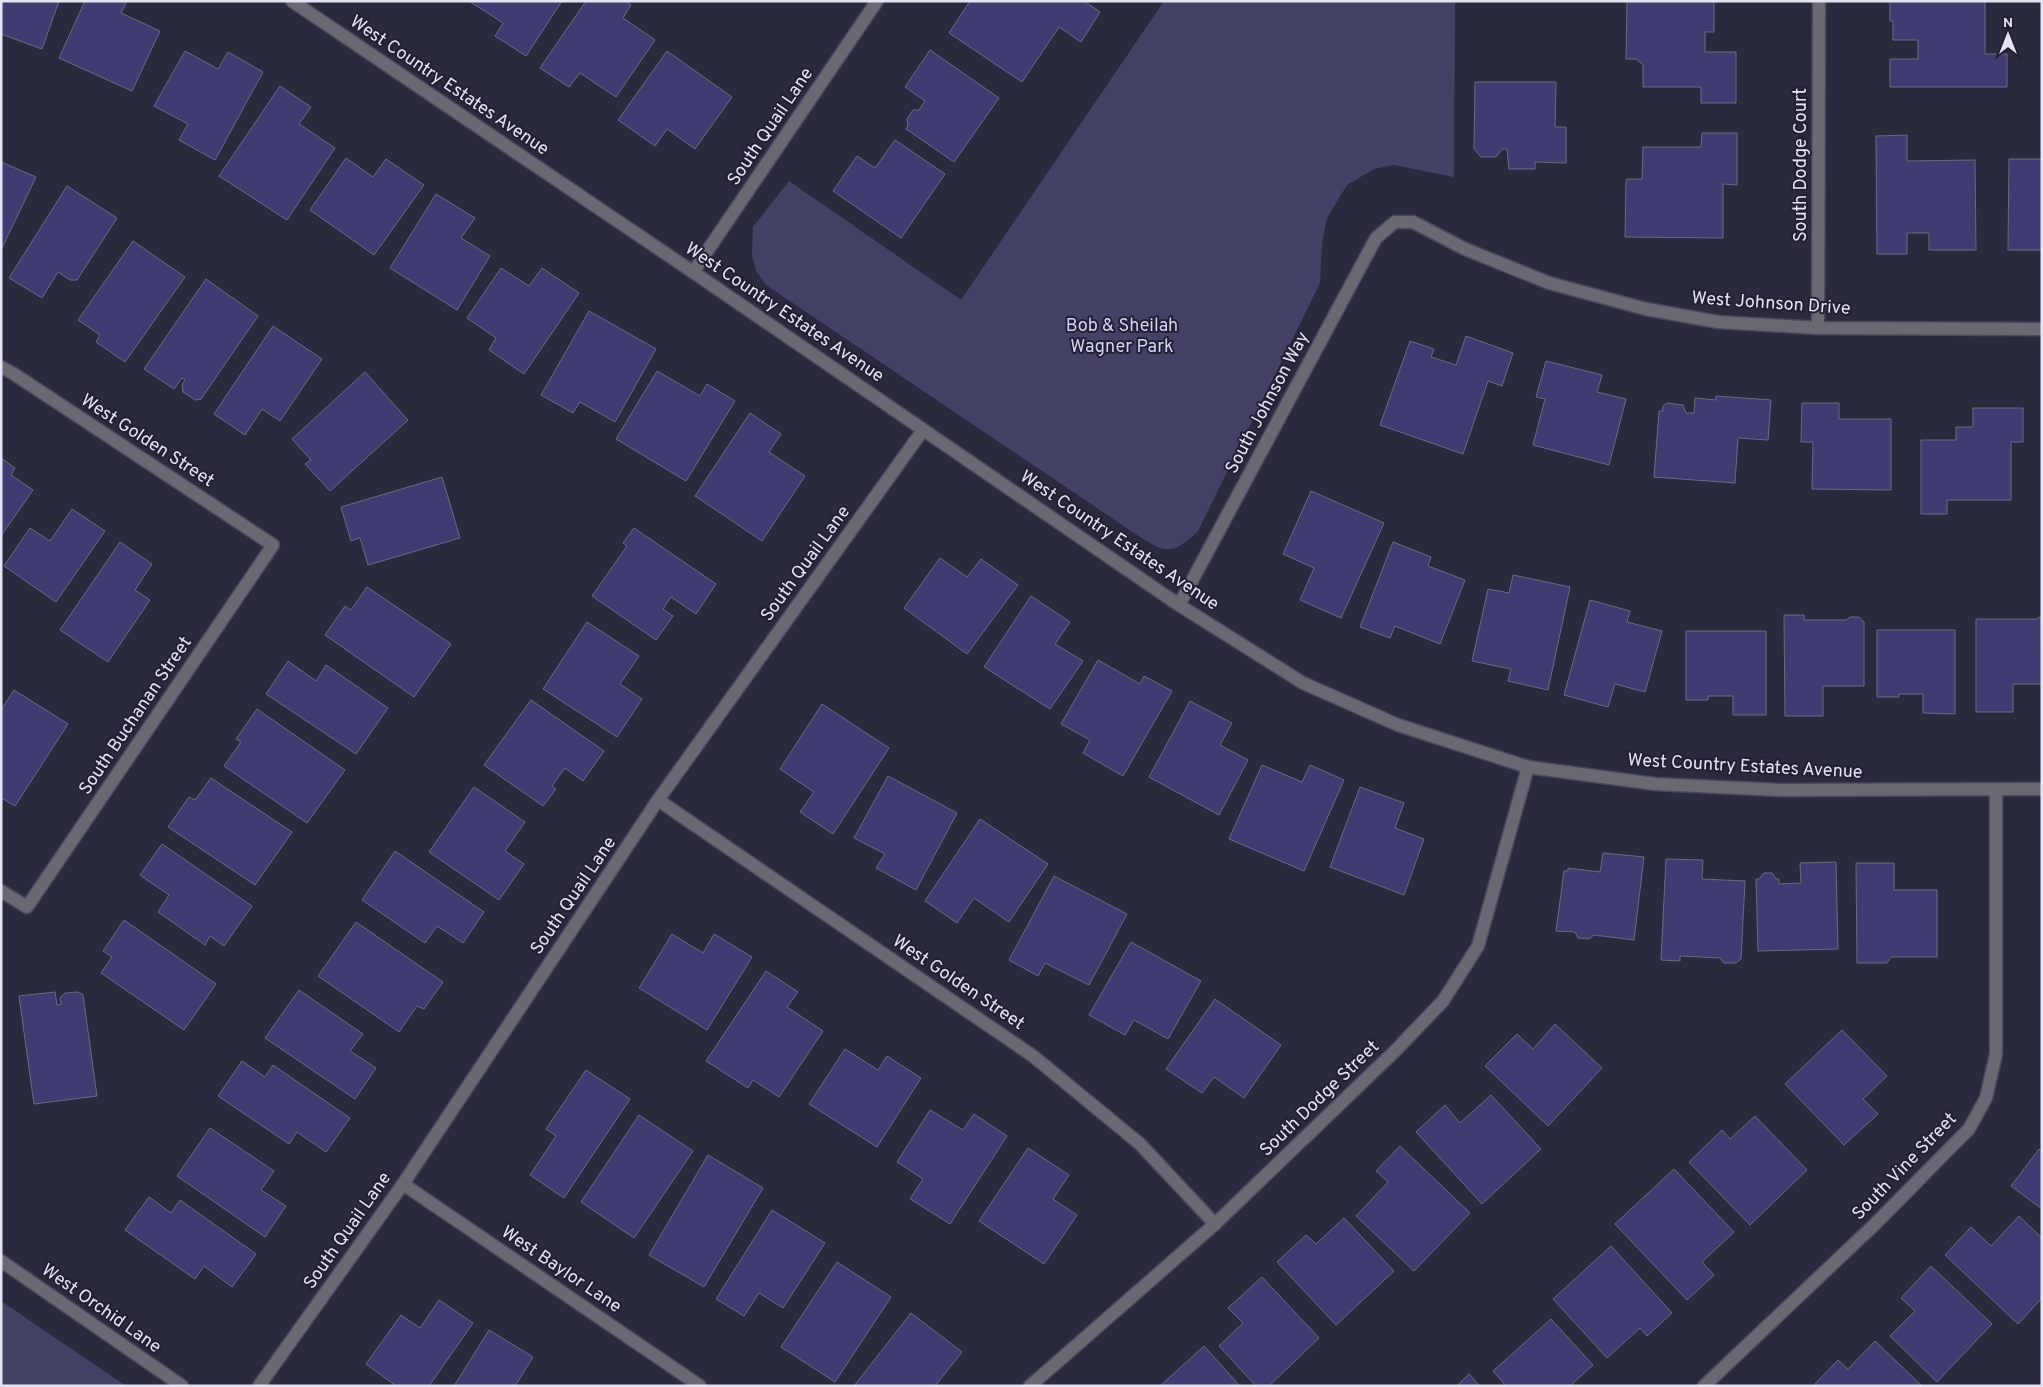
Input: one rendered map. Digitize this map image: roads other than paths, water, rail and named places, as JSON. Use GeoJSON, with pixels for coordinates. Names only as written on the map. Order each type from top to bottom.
{"type":"FeatureCollection","features":[{"type":"Feature","properties":{"kind":"street","name":"West Country Estates Avenue"},"geometry":{"type":"LineString","coordinates":[[292,1],[693,272],[1179,605],[1302,683],[1398,725],[1528,767],[1654,784],[1781,790],[2042,789]]}},
{"type":"Feature","properties":{"kind":"street","name":"South Quail Lane"},"geometry":{"type":"LineString","coordinates":[[693,272],[877,1]]}},
{"type":"Feature","properties":{"kind":"street","name":"South Dodge Court"},"geometry":{"type":"LineString","coordinates":[[1818,328],[1819,1]]}},
{"type":"Feature","properties":{"kind":"street","name":"West Johnson Drive"},"geometry":{"type":"LineString","coordinates":[[1395,222],[1412,222],[1465,249],[1549,283],[1646,309],[1718,322],[1818,328],[2042,329]]}},
{"type":"Feature","properties":{"kind":"street","name":"South Johnson Way"},"geometry":{"type":"LineString","coordinates":[[1179,605],[1376,238],[1395,222]]}},
{"type":"Feature","properties":{"kind":"street","name":"West Golden Street"},"geometry":{"type":"LineString","coordinates":[[1,367],[273,545]]}},
{"type":"Feature","properties":{"kind":"street","name":"South Quail Lane"},"geometry":{"type":"LineString","coordinates":[[259,1386],[403,1184],[658,800],[924,430]]}},
{"type":"Feature","properties":{"kind":"street","name":"South Buchanan Street"},"geometry":{"type":"LineString","coordinates":[[1,891],[27,907],[273,545]]}},
{"type":"Feature","properties":{"kind":"street","name":"South Dodge Street"},"geometry":{"type":"LineString","coordinates":[[1030,1386],[1214,1224],[1395,1051],[1443,1001],[1478,946],[1528,767]]}},
{"type":"Feature","properties":{"kind":"street","name":"South Vine Street"},"geometry":{"type":"LineString","coordinates":[[1704,1386],[1874,1226],[1969,1129],[1986,1098],[1996,1054],[1996,790]]}},
{"type":"Feature","properties":{"kind":"street","name":"West Golden Street"},"geometry":{"type":"LineString","coordinates":[[658,800],[1033,1056],[1140,1144],[1214,1224]]}},
{"type":"Feature","properties":{"kind":"street","name":"West Baylor Lane"},"geometry":{"type":"LineString","coordinates":[[403,1184],[700,1386]]}},
{"type":"Feature","properties":{"kind":"street","name":"West Orchid Lane"},"geometry":{"type":"LineString","coordinates":[[1,1261],[182,1386]]}},
{"type":"Feature","properties":{"kind":"park label","name":"Bob & Sheilah Wagner Park"},"geometry":{"type":"Point","coordinates":[1122,336]}}]}
